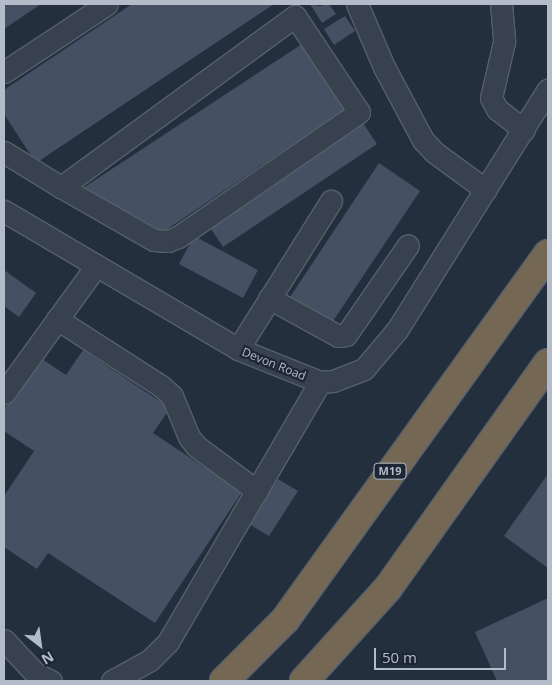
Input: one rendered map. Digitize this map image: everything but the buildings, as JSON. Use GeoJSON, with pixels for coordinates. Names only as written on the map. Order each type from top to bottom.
{"type":"FeatureCollection","features":[{"type":"Feature","properties":{"kind":"highway"},"geometry":{"type":"LineString","coordinates":[[525,286],[548,239]]}},
{"type":"Feature","properties":{"kind":"highway","name":"M19"},"geometry":{"type":"LineString","coordinates":[[224,681],[285,620],[548,254]]}},
{"type":"Feature","properties":{"kind":"highway"},"geometry":{"type":"LineString","coordinates":[[304,681],[388,588],[548,363]]}},
{"type":"Feature","properties":{"kind":"street"},"geometry":{"type":"LineString","coordinates":[[4,72],[106,4]]}},
{"type":"Feature","properties":{"kind":"street"},"geometry":{"type":"LineString","coordinates":[[357,4],[384,67],[422,140],[434,152],[486,190]]}},
{"type":"Feature","properties":{"kind":"street"},"geometry":{"type":"LineString","coordinates":[[501,4],[504,42],[491,98],[497,109],[524,130]]}},
{"type":"Feature","properties":{"kind":"street"},"geometry":{"type":"LineString","coordinates":[[4,152],[61,187],[154,240],[168,241],[178,237],[359,112],[290,10],[61,187]]}},
{"type":"Feature","properties":{"kind":"street","name":"Devon Road"},"geometry":{"type":"LineString","coordinates":[[4,211],[238,349],[320,382],[364,369],[397,330],[548,89]]}},
{"type":"Feature","properties":{"kind":"street"},"geometry":{"type":"LineString","coordinates":[[238,349],[331,201]]}},
{"type":"Feature","properties":{"kind":"street"},"geometry":{"type":"LineString","coordinates":[[270,298],[338,336],[346,334],[408,245]]}},
{"type":"Feature","properties":{"kind":"street"},"geometry":{"type":"LineString","coordinates":[[4,392],[96,266]]}},
{"type":"Feature","properties":{"kind":"street"},"geometry":{"type":"LineString","coordinates":[[57,319],[161,386],[172,396],[189,438],[196,446],[257,491]]}},
{"type":"Feature","properties":{"kind":"street"},"geometry":{"type":"LineString","coordinates":[[112,681],[150,660],[168,642],[320,382]]}},
{"type":"Feature","properties":{"kind":"street"},"geometry":{"type":"LineString","coordinates":[[4,640],[35,673],[50,681]]}}]}
